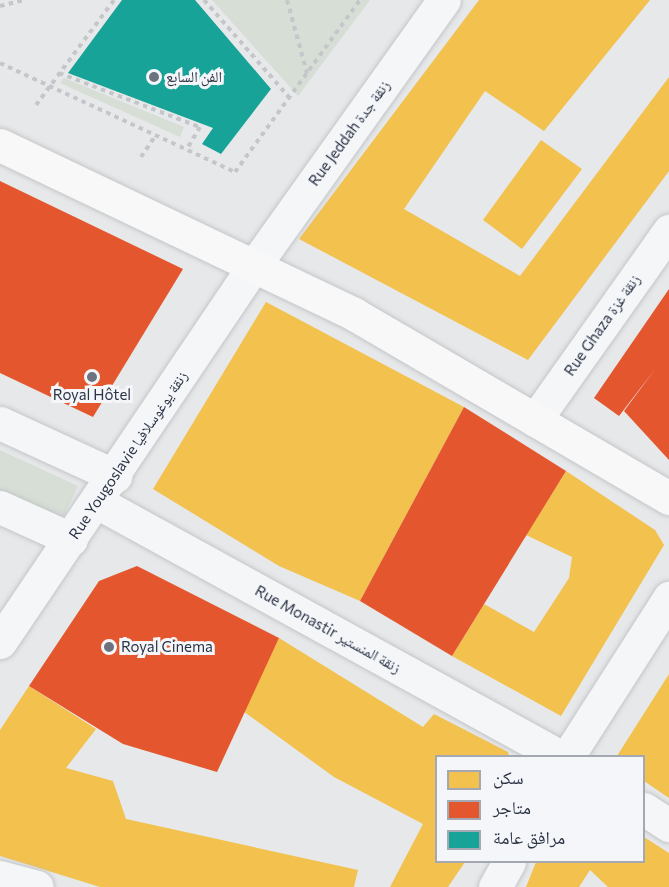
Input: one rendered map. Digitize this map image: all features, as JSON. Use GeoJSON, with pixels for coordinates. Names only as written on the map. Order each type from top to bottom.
{"type":"FeatureCollection","features":[{"type":"Feature","properties":{"kind":"main road"},"geometry":{"type":"LineString","coordinates":[[0,145],[354,314],[669,498]]}},
{"type":"Feature","properties":{"kind":"street","name":"Rue Jeddah زنقة جدة"},"geometry":{"type":"LineString","coordinates":[[254,266],[444,0]]}},
{"type":"Feature","properties":{"kind":"street","name":"Rue Ghaza زنقة غزة"},"geometry":{"type":"LineString","coordinates":[[535,420],[669,231]]}},
{"type":"Feature","properties":{"kind":"street","name":"Rue Yougoslavie زنقة يوغوسلافيا"},"geometry":{"type":"LineString","coordinates":[[0,642],[115,476],[254,266]]}},
{"type":"Feature","properties":{"kind":"street"},"geometry":{"type":"LineString","coordinates":[[0,423],[115,476]]}},
{"type":"Feature","properties":{"kind":"street","name":"Rue Monastir زنقة المنستير"},"geometry":{"type":"LineString","coordinates":[[97,502],[557,755]]}},
{"type":"Feature","properties":{"kind":"street"},"geometry":{"type":"LineString","coordinates":[[0,507],[71,539]]}},
{"type":"Feature","properties":{"kind":"street"},"geometry":{"type":"LineString","coordinates":[[569,755],[669,598]]}},
{"type":"Feature","properties":{"kind":"street"},"geometry":{"type":"LineString","coordinates":[[645,810],[669,825]]}},
{"type":"Feature","properties":{"kind":"street"},"geometry":{"type":"LineString","coordinates":[[495,887],[508,863]]}},
{"type":"Feature","properties":{"kind":"street"},"geometry":{"type":"LineString","coordinates":[[0,878],[37,887]]}},
{"type":"Feature","properties":{"kind":"path"},"geometry":{"type":"LineString","coordinates":[[0,6],[24,0]]}},
{"type":"Feature","properties":{"kind":"path"},"geometry":{"type":"LineString","coordinates":[[36,105],[114,0]]}},
{"type":"Feature","properties":{"kind":"path"},"geometry":{"type":"LineString","coordinates":[[204,0],[289,97]]}},
{"type":"Feature","properties":{"kind":"path"},"geometry":{"type":"LineString","coordinates":[[287,0],[307,73]]}},
{"type":"Feature","properties":{"kind":"path"},"geometry":{"type":"LineString","coordinates":[[0,63],[235,172],[360,0]]}},
{"type":"Feature","properties":{"kind":"path"},"geometry":{"type":"LineString","coordinates":[[60,73],[200,128],[186,150]]}},
{"type":"Feature","properties":{"kind":"path"},"geometry":{"type":"LineString","coordinates":[[141,158],[156,135]]}},
{"type":"Feature","properties":{"kind":"shaded area"},"geometry":{"type":"Polygon","coordinates":[[[212,0],[370,0],[298,96],[212,0]]]}},
{"type":"Feature","properties":{"kind":"shaded area"},"geometry":{"type":"Polygon","coordinates":[[[64,78],[184,127],[180,137],[60,83],[64,78]]]}},
{"type":"Feature","properties":{"kind":"shaded area"},"geometry":{"type":"Polygon","coordinates":[[[0,450],[78,486],[62,520],[0,492],[0,450]]]}},
{"type":"Feature","properties":{"kind":"building: سكن"},"geometry":{"type":"Polygon","coordinates":[[[479,0],[650,0],[544,131],[485,91],[404,209],[520,276],[669,77],[669,171],[528,360],[299,239],[479,0]]]}},
{"type":"Feature","properties":{"kind":"building: سكن"},"geometry":{"type":"Polygon","coordinates":[[[541,140],[582,169],[522,249],[483,220],[541,140]]]}},
{"type":"Feature","properties":{"kind":"building: سكن"},"geometry":{"type":"Polygon","coordinates":[[[266,302],[464,407],[360,601],[279,566],[153,489],[266,302]]]}},
{"type":"Feature","properties":{"kind":"building: سكن"},"geometry":{"type":"Polygon","coordinates":[[[566,471],[655,530],[664,545],[561,716],[452,656],[484,604],[534,632],[569,578],[572,557],[526,535],[566,471]]]}},
{"type":"Feature","properties":{"kind":"building: سكن"},"geometry":{"type":"Polygon","coordinates":[[[279,638],[423,727],[434,714],[508,752],[509,755],[435,755],[435,863],[464,863],[448,887],[390,887],[423,824],[334,777],[243,711],[279,638]]]}},
{"type":"Feature","properties":{"kind":"building: سكن"},"geometry":{"type":"Polygon","coordinates":[[[669,674],[669,798],[645,782],[645,755],[618,755],[669,674]]]}},
{"type":"Feature","properties":{"kind":"building: سكن"},"geometry":{"type":"Polygon","coordinates":[[[29,686],[96,729],[66,768],[113,781],[126,819],[358,870],[354,887],[100,887],[0,856],[0,730],[29,686]]]}},
{"type":"Feature","properties":{"kind":"building: سكن"},"geometry":{"type":"Polygon","coordinates":[[[645,838],[669,853],[669,887],[608,887],[590,870],[579,887],[526,887],[536,863],[645,863],[645,838]]]}},
{"type":"Feature","properties":{"kind":"building: متاجر"},"geometry":{"type":"Polygon","coordinates":[[[0,181],[183,269],[93,417],[0,373],[0,181]]]}},
{"type":"Feature","properties":{"kind":"building: متاجر"},"geometry":{"type":"Polygon","coordinates":[[[669,289],[669,460],[624,411],[656,368],[619,416],[594,398],[669,289]]]}},
{"type":"Feature","properties":{"kind":"building: متاجر"},"geometry":{"type":"Polygon","coordinates":[[[464,407],[566,471],[452,656],[360,601],[464,407]]]}},
{"type":"Feature","properties":{"kind":"building: متاجر"},"geometry":{"type":"Polygon","coordinates":[[[137,566],[279,638],[217,772],[123,744],[29,686],[99,581],[137,566]]]}},
{"type":"Feature","properties":{"kind":"building: مرافق عامة"},"geometry":{"type":"Polygon","coordinates":[[[122,0],[195,0],[271,89],[221,154],[202,144],[213,128],[68,73],[122,0]]]}},
{"type":"Feature","properties":{"kind":"place","name":"الفن السابع"},"geometry":{"type":"Point","coordinates":[154,77]}},
{"type":"Feature","properties":{"kind":"place","name":"Royal Hôtel"},"geometry":{"type":"Point","coordinates":[92,377]}},
{"type":"Feature","properties":{"kind":"place","name":"Royal Cinema"},"geometry":{"type":"Point","coordinates":[109,647]}}]}
